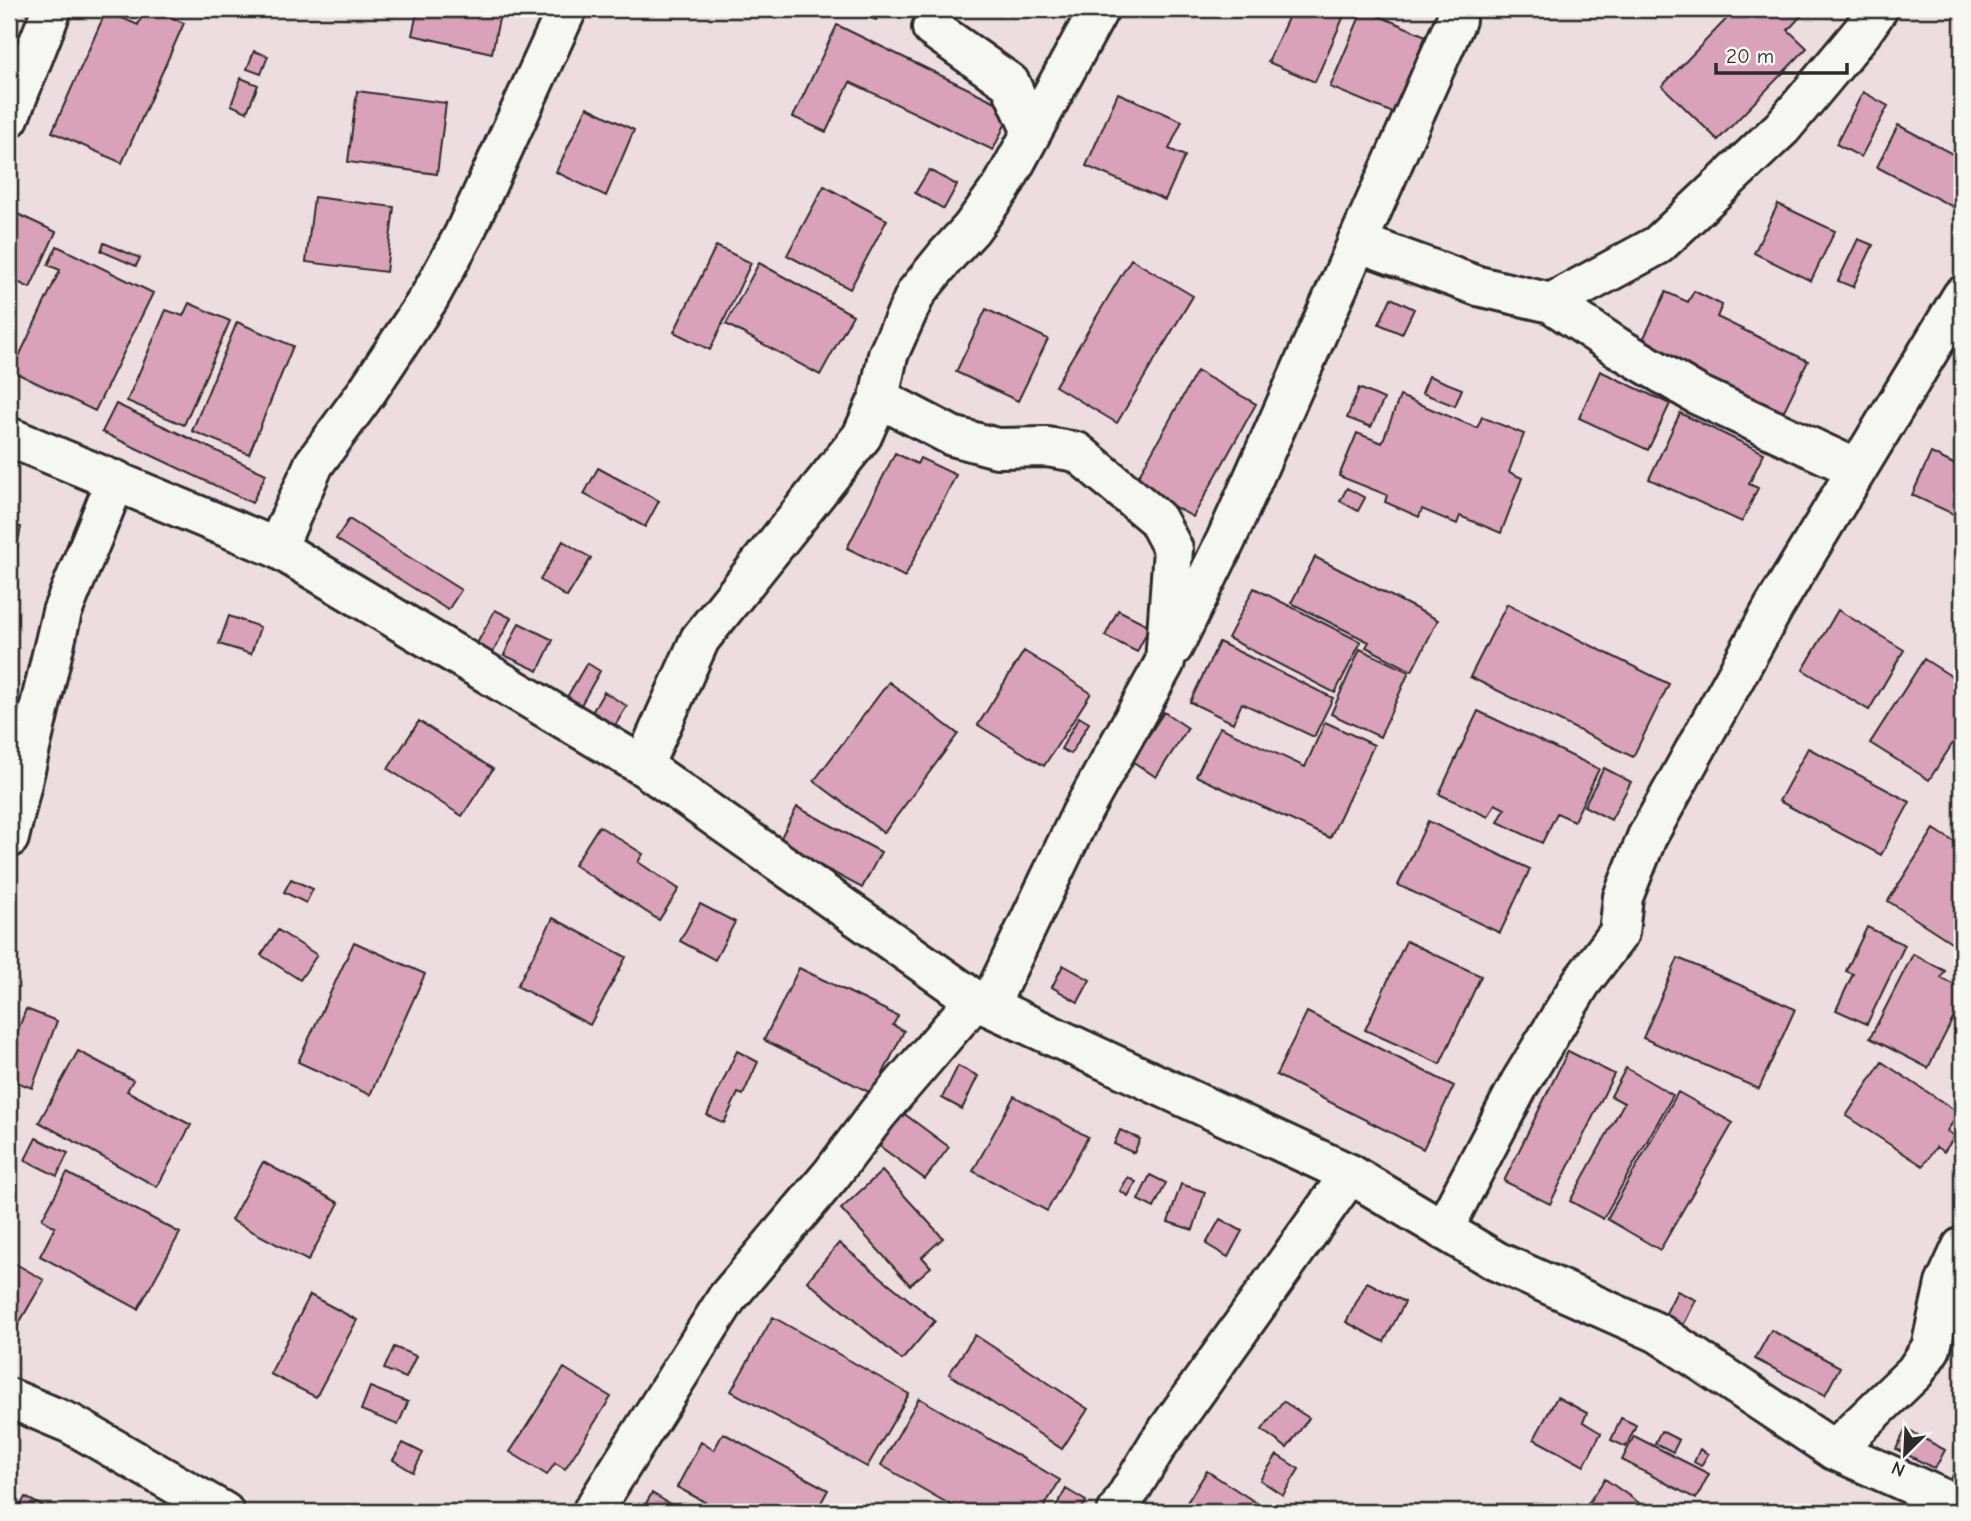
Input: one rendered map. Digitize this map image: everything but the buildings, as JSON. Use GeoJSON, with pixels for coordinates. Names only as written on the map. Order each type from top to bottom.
{"type":"FeatureCollection","features":[{"type":"Feature","properties":{"kind":"street"},"geometry":{"type":"LineString","coordinates":[[9,118],[52,9]]}},
{"type":"Feature","properties":{"kind":"street"},"geometry":{"type":"LineString","coordinates":[[277,548],[314,464],[366,393],[429,298],[464,234],[567,9]]}},
{"type":"Feature","properties":{"kind":"street"},"geometry":{"type":"LineString","coordinates":[[643,766],[700,639],[862,436],[880,398],[888,355],[916,293],[971,229],[1003,185],[1100,9]]}},
{"type":"Feature","properties":{"kind":"street"},"geometry":{"type":"LineString","coordinates":[[1551,303],[1658,246],[1783,128],[1878,9]]}},
{"type":"Feature","properties":{"kind":"street"},"geometry":{"type":"LineString","coordinates":[[592,1512],[727,1298],[831,1175],[878,1113],[982,1003],[1080,814],[1153,687],[1226,540],[1456,20]]}},
{"type":"Feature","properties":{"kind":"street"},"geometry":{"type":"LineString","coordinates":[[932,28],[1010,83],[1032,132]]}},
{"type":"Feature","properties":{"kind":"street"},"geometry":{"type":"LineString","coordinates":[[1357,242],[1478,286],[1551,303],[1698,396],[1857,469]]}},
{"type":"Feature","properties":{"kind":"street"},"geometry":{"type":"LineString","coordinates":[[1443,1230],[1520,1083],[1581,983],[1619,933],[1623,897],[1647,837],[1773,607],[1962,296]]}},
{"type":"Feature","properties":{"kind":"street"},"geometry":{"type":"LineString","coordinates":[[880,398],[952,436],[997,448],[1046,447],[1077,452],[1157,519],[1172,549],[1165,662],[1153,687]]}},
{"type":"Feature","properties":{"kind":"street"},"geometry":{"type":"LineString","coordinates":[[9,437],[277,548],[643,766],[982,1003],[1350,1174],[1496,1261],[1658,1333],[1834,1450],[1962,1507]]}},
{"type":"Feature","properties":{"kind":"street"},"geometry":{"type":"LineString","coordinates":[[9,838],[62,612],[116,480]]}},
{"type":"Feature","properties":{"kind":"street"},"geometry":{"type":"LineString","coordinates":[[1117,1512],[1158,1444],[1350,1174]]}},
{"type":"Feature","properties":{"kind":"street"},"geometry":{"type":"LineString","coordinates":[[1834,1450],[1915,1372],[1931,1348],[1945,1284],[1962,1247]]}},
{"type":"Feature","properties":{"kind":"street"},"geometry":{"type":"LineString","coordinates":[[9,1398],[71,1424],[224,1512]]}}]}
